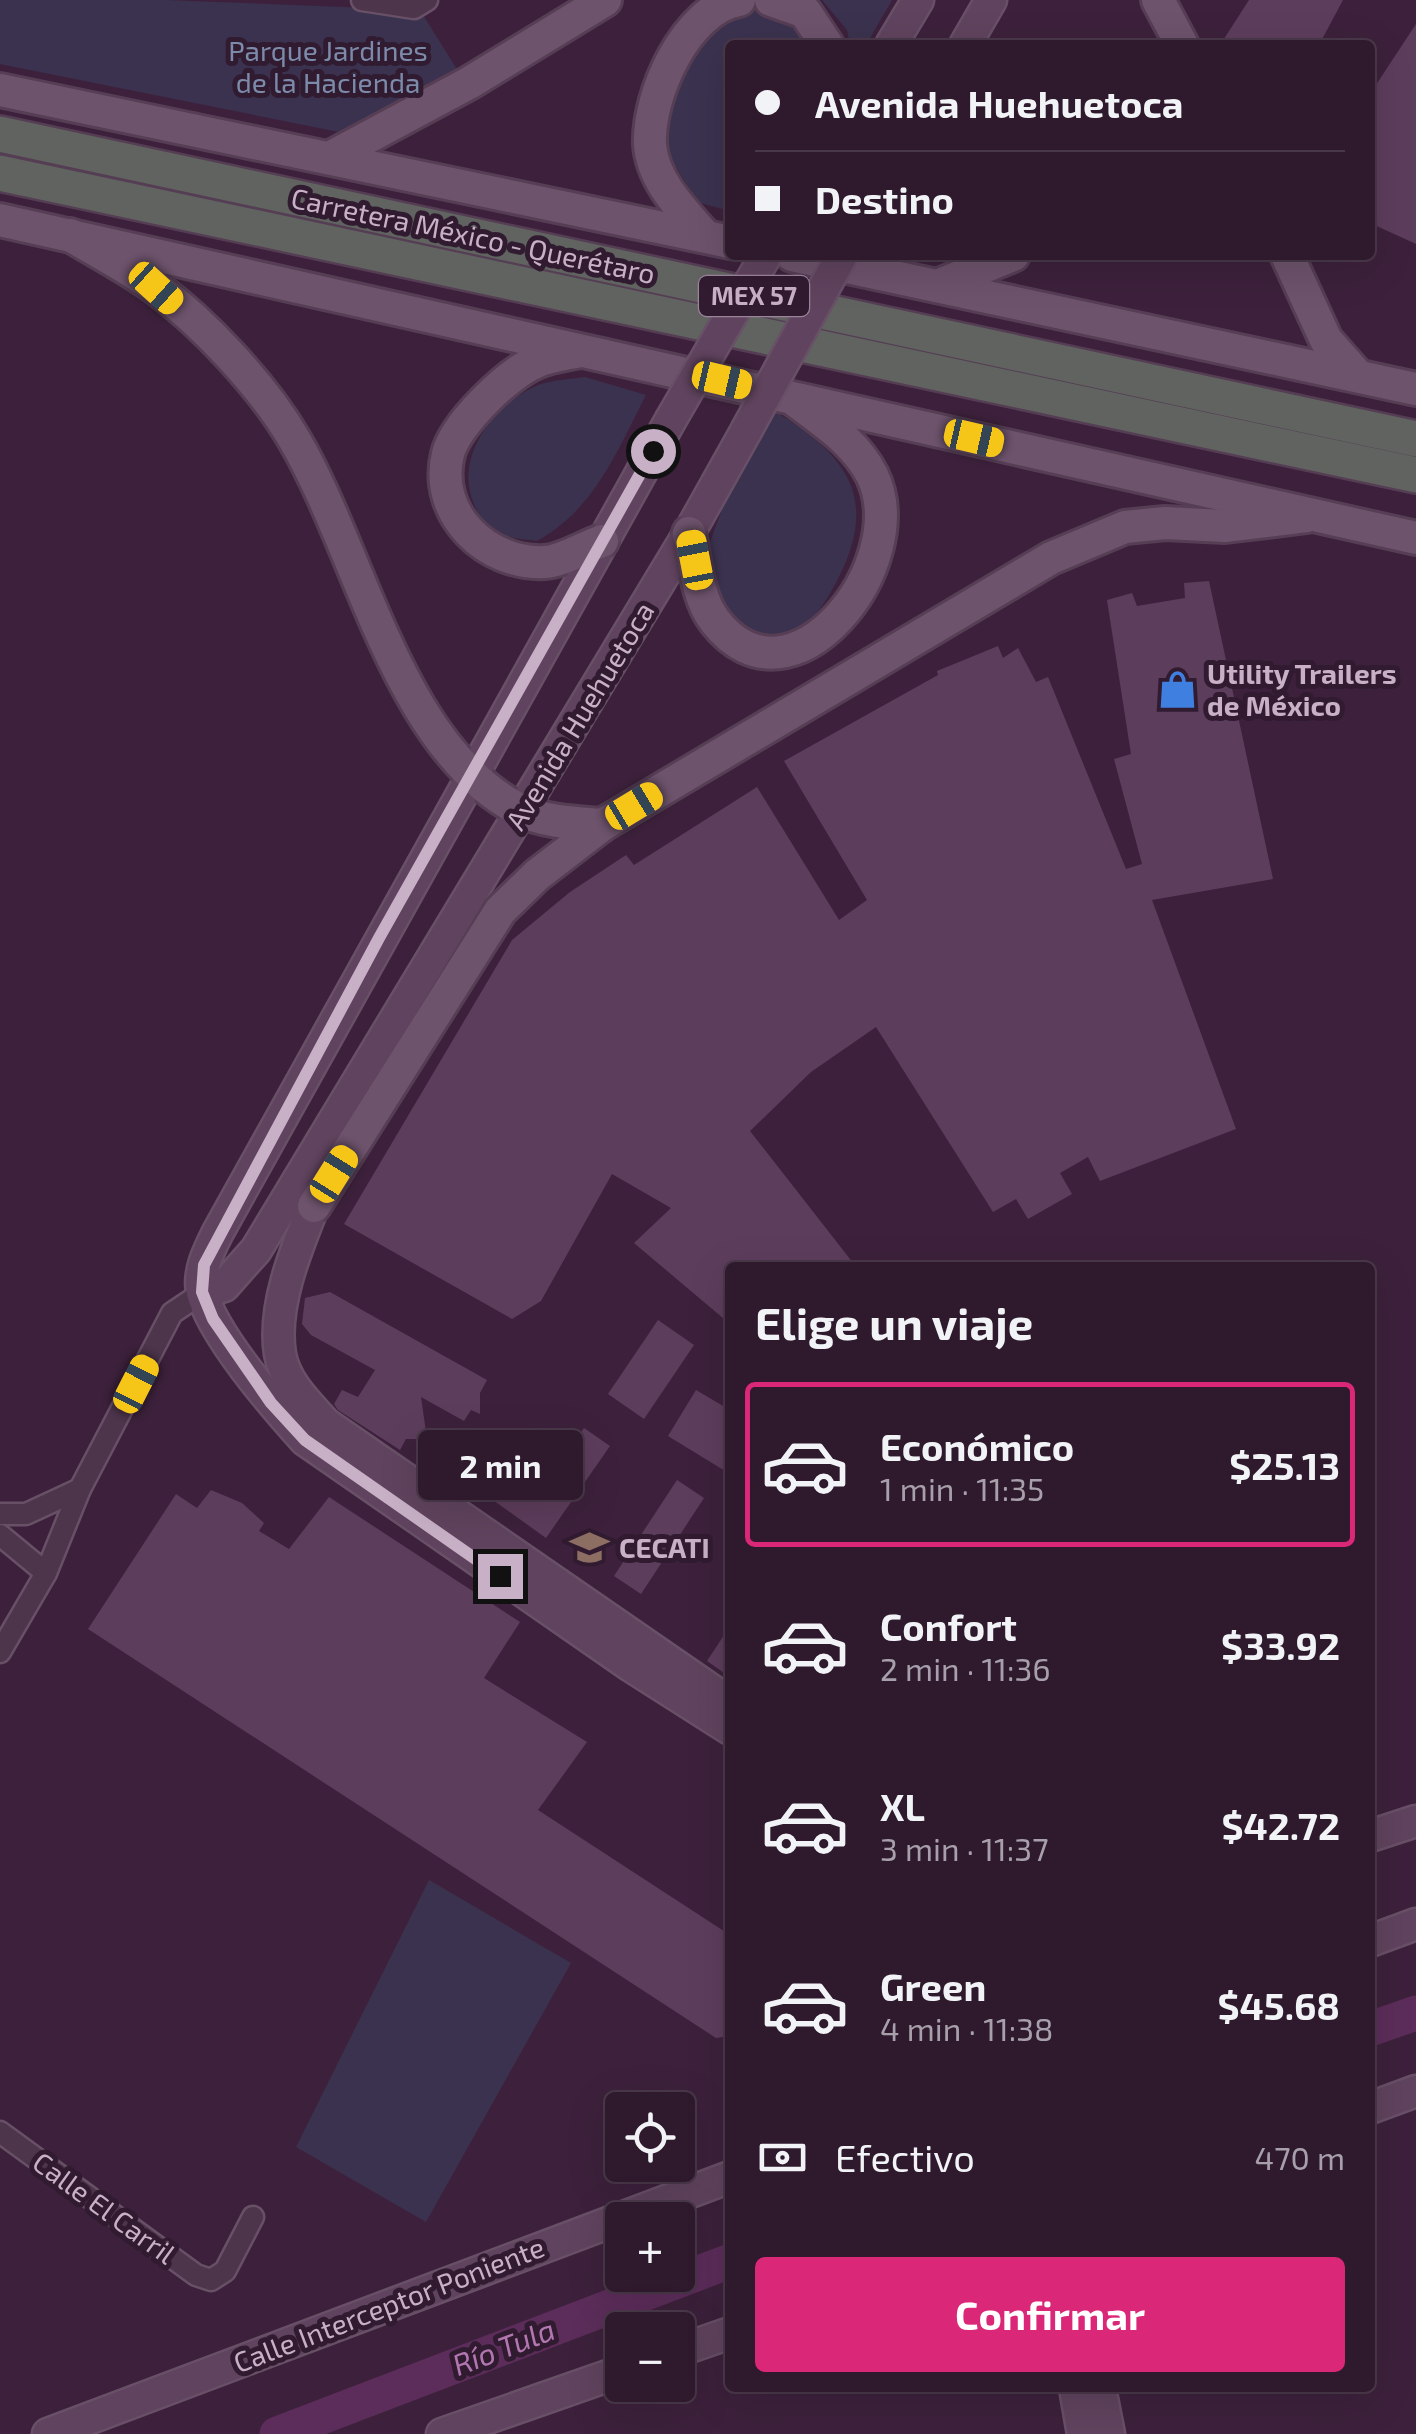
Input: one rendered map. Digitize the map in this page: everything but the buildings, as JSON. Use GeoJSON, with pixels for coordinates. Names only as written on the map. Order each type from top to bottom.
{"type":"FeatureCollection","features":[{"type":"Feature","properties":{"kind":"highway","name":"Carretera México - Querétaro"},"geometry":{"type":"LineString","coordinates":[[0,134],[1416,440]]}},
{"type":"Feature","properties":{"kind":"highway","name":"Carretera México - Querétaro"},"geometry":{"type":"LineString","coordinates":[[0,173],[1416,475]]}},
{"type":"Feature","properties":{"kind":"main road"},"geometry":{"type":"LineString","coordinates":[[332,156],[470,83],[605,0]]}},
{"type":"Feature","properties":{"kind":"main road"},"geometry":{"type":"LineString","coordinates":[[717,239],[668,194],[650,146],[656,101],[678,54],[702,20],[739,0]]}},
{"type":"Feature","properties":{"kind":"main road"},"geometry":{"type":"LineString","coordinates":[[771,0],[805,12],[824,40]]}},
{"type":"Feature","properties":{"kind":"main road"},"geometry":{"type":"LineString","coordinates":[[967,40],[991,0]]}},
{"type":"Feature","properties":{"kind":"main road"},"geometry":{"type":"LineString","coordinates":[[1158,0],[1179,40]]}},
{"type":"Feature","properties":{"kind":"main road"},"geometry":{"type":"LineString","coordinates":[[894,40],[915,5]]}},
{"type":"Feature","properties":{"kind":"main road"},"geometry":{"type":"LineString","coordinates":[[915,5],[912,31],[918,40]]}},
{"type":"Feature","properties":{"kind":"main road"},"geometry":{"type":"LineString","coordinates":[[0,90],[717,239]]}},
{"type":"Feature","properties":{"kind":"main road"},"geometry":{"type":"LineString","coordinates":[[0,220],[1416,538]]}},
{"type":"Feature","properties":{"kind":"main road"},"geometry":{"type":"LineString","coordinates":[[70,236],[156,288],[226,352],[293,438],[432,731],[471,780],[522,812],[602,825]]}},
{"type":"Feature","properties":{"kind":"main road"},"geometry":{"type":"LineString","coordinates":[[725,1701],[639,1658],[305,1440],[262,1390],[213,1319],[203,1279],[379,938],[763,260]]}},
{"type":"Feature","properties":{"kind":"main road"},"geometry":{"type":"LineString","coordinates":[[815,260],[1416,390]]}},
{"type":"Feature","properties":{"kind":"main road","name":"Avenida Huehuetoca"},"geometry":{"type":"LineString","coordinates":[[365,1066],[690,534],[839,260]]}},
{"type":"Feature","properties":{"kind":"main road"},"geometry":{"type":"LineString","coordinates":[[937,286],[1001,260]]}},
{"type":"Feature","properties":{"kind":"main road"},"geometry":{"type":"LineString","coordinates":[[1289,260],[1326,340],[1358,376]]}},
{"type":"Feature","properties":{"kind":"main road"},"geometry":{"type":"LineString","coordinates":[[587,349],[534,362],[489,396],[448,454],[448,494],[466,533],[501,556],[546,562],[602,541]]}},
{"type":"Feature","properties":{"kind":"main road"},"geometry":{"type":"LineString","coordinates":[[690,534],[700,588],[713,619],[734,642],[767,650],[802,648],[830,630],[860,589],[877,554],[883,515],[873,477],[850,442],[789,395]]}},
{"type":"Feature","properties":{"kind":"main road"},"geometry":{"type":"LineString","coordinates":[[314,1206],[500,911],[537,874],[602,825],[1051,558],[1097,537],[1125,527],[1165,522],[1225,526],[1307,516]]}},
{"type":"Feature","properties":{"kind":"main road"},"geometry":{"type":"LineString","coordinates":[[203,1279],[224,1286],[256,1250],[365,1066]]}},
{"type":"Feature","properties":{"kind":"main road"},"geometry":{"type":"LineString","coordinates":[[365,1066],[280,1313],[280,1355],[294,1388],[326,1424],[725,1724]]}},
{"type":"Feature","properties":{"kind":"main road"},"geometry":{"type":"LineString","coordinates":[[1375,1834],[1416,1821]]}},
{"type":"Feature","properties":{"kind":"main road"},"geometry":{"type":"LineString","coordinates":[[1375,1938],[1416,1924]]}},
{"type":"Feature","properties":{"kind":"main road"},"geometry":{"type":"LineString","coordinates":[[1375,2106],[1416,2091]]}},
{"type":"Feature","properties":{"kind":"main road","name":"Calle Interceptor Poniente"},"geometry":{"type":"LineString","coordinates":[[48,2434],[725,2179]]}},
{"type":"Feature","properties":{"kind":"main road"},"geometry":{"type":"LineString","coordinates":[[695,2345],[725,2335]]}},
{"type":"Feature","properties":{"kind":"main road"},"geometry":{"type":"LineString","coordinates":[[442,2434],[605,2377]]}},
{"type":"Feature","properties":{"kind":"main road"},"geometry":{"type":"LineString","coordinates":[[1075,2392],[1084,2434]]}},
{"type":"Feature","properties":{"kind":"main road"},"geometry":{"type":"LineString","coordinates":[[1101,2392],[1110,2434]]}},
{"type":"Feature","properties":{"kind":"street"},"geometry":{"type":"LineString","coordinates":[[362,0],[414,8],[427,0]]}},
{"type":"Feature","properties":{"kind":"street"},"geometry":{"type":"LineString","coordinates":[[0,1652],[46,1573],[80,1490],[172,1313],[203,1279]]}},
{"type":"Feature","properties":{"kind":"street"},"geometry":{"type":"LineString","coordinates":[[0,1514],[26,1514],[80,1490]]}},
{"type":"Feature","properties":{"kind":"street"},"geometry":{"type":"LineString","coordinates":[[0,1534],[46,1573]]}},
{"type":"Feature","properties":{"kind":"street","name":"Calle El Carril"},"geometry":{"type":"LineString","coordinates":[[0,2132],[196,2275],[211,2280],[225,2271],[253,2217]]}},
{"type":"Feature","properties":{"kind":"green space","name":"Parque Jardines de la Hacienda"},"geometry":{"type":"Polygon","coordinates":[[[0,0],[166,0],[420,10],[458,71],[339,132],[0,64],[0,0]]]}},
{"type":"Feature","properties":{"kind":"green space"},"geometry":{"type":"Polygon","coordinates":[[[822,0],[892,0],[869,40],[849,40],[847,30],[822,0]]]}},
{"type":"Feature","properties":{"kind":"green space"},"geometry":{"type":"Polygon","coordinates":[[[762,10],[789,23],[804,40],[725,40],[725,210],[697,202],[662,144],[664,118],[693,50],[727,15],[762,10]]]}},
{"type":"Feature","properties":{"kind":"green space"},"geometry":{"type":"Polygon","coordinates":[[[585,377],[646,395],[614,457],[574,513],[537,541],[494,531],[478,513],[469,486],[469,468],[482,434],[493,418],[522,393],[544,383],[585,377]]]}},
{"type":"Feature","properties":{"kind":"green space"},"geometry":{"type":"Polygon","coordinates":[[[774,411],[803,429],[842,468],[852,489],[856,512],[854,537],[845,564],[825,602],[801,628],[772,639],[731,629],[701,566],[727,496],[774,411]]]}},
{"type":"Feature","properties":{"kind":"green space"},"geometry":{"type":"Polygon","coordinates":[[[429,1880],[571,1963],[426,2222],[296,2147],[429,1880]]]}},
{"type":"Feature","properties":{"kind":"waterway","name":"Río Tula"},"geometry":{"type":"LineString","coordinates":[[1375,2027],[1416,2013]]}},
{"type":"Feature","properties":{"kind":"waterway","name":"Río Tula"},"geometry":{"type":"LineString","coordinates":[[277,2434],[725,2263]]}},
{"type":"Feature","properties":{"kind":"place","name":"Utility Trailers de México"},"geometry":{"type":"Point","coordinates":[1177,690]}},
{"type":"Feature","properties":{"kind":"place","name":"CECATI"},"geometry":{"type":"Point","coordinates":[589,1548]}},
{"type":"Feature","properties":{"kind":"route"},"geometry":{"type":"LineString","coordinates":[[500,1576],[305,1440],[271,1403],[213,1319],[202,1292],[202,1278],[218,1232],[653,451]]}}]}
